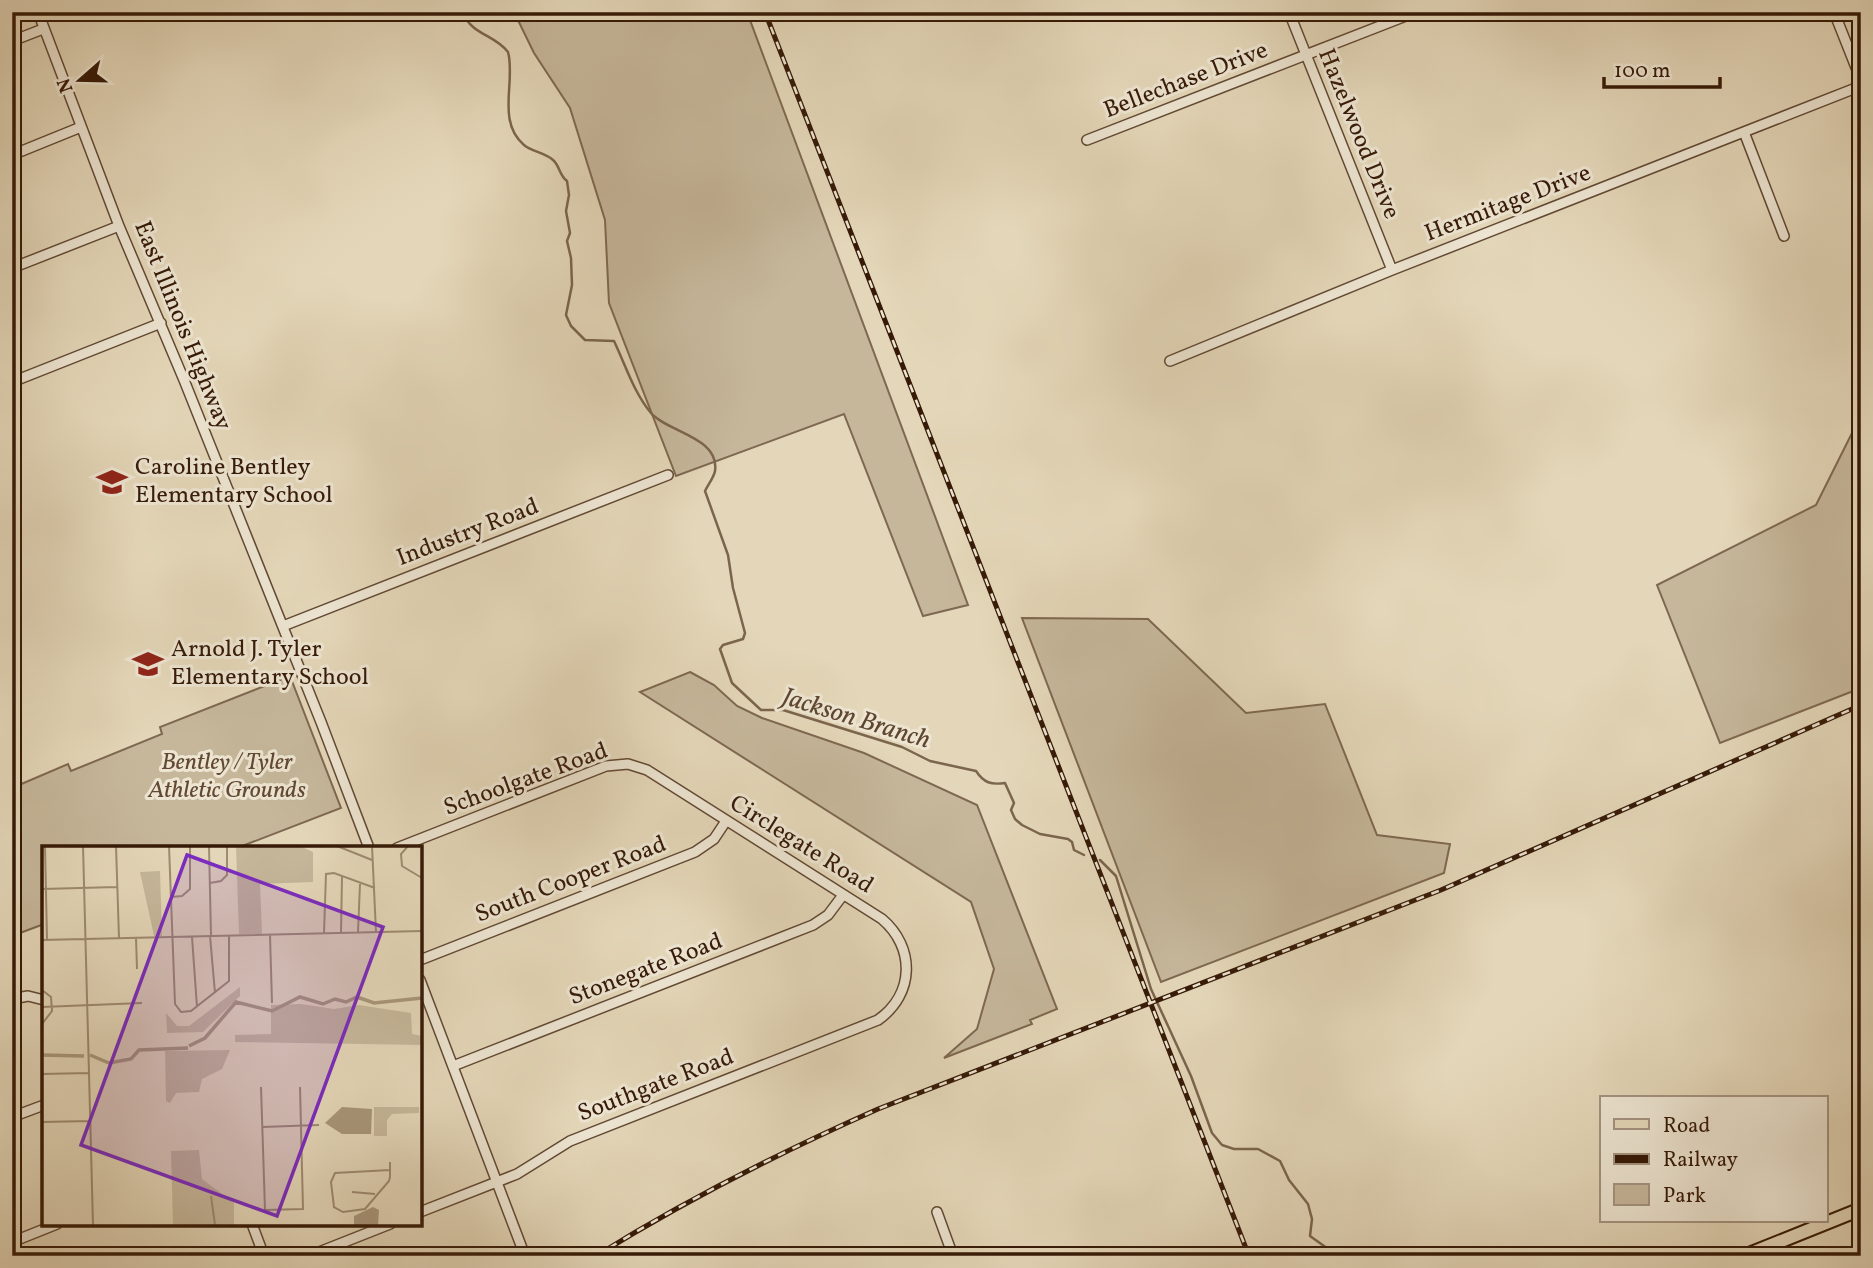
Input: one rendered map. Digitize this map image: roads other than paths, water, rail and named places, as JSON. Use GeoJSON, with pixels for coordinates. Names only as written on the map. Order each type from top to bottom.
{"type":"FeatureCollection","features":[{"type":"Feature","properties":{"kind":"main road"},"geometry":{"type":"LineString","coordinates":[[1744,1256],[1861,1209]]}},
{"type":"Feature","properties":{"kind":"street","name":"East Illinois Highway"},"geometry":{"type":"LineString","coordinates":[[38,12],[120,226],[283,626],[368,846]]}},
{"type":"Feature","properties":{"kind":"street","name":"Hazelwood Drive"},"geometry":{"type":"LineString","coordinates":[[1289,12],[1392,270]]}},
{"type":"Feature","properties":{"kind":"street","name":"Bellechase Drive"},"geometry":{"type":"LineString","coordinates":[[1087,140],[1416,12]]}},
{"type":"Feature","properties":{"kind":"street"},"geometry":{"type":"LineString","coordinates":[[1834,12],[1861,80]]}},
{"type":"Feature","properties":{"kind":"street"},"geometry":{"type":"LineString","coordinates":[[12,41],[43,29]]}},
{"type":"Feature","properties":{"kind":"street","name":"Hermitage Drive"},"geometry":{"type":"LineString","coordinates":[[1170,361],[1392,270],[1861,86]]}},
{"type":"Feature","properties":{"kind":"street"},"geometry":{"type":"LineString","coordinates":[[12,155],[81,127]]}},
{"type":"Feature","properties":{"kind":"street"},"geometry":{"type":"LineString","coordinates":[[1744,132],[1784,236]]}},
{"type":"Feature","properties":{"kind":"street"},"geometry":{"type":"LineString","coordinates":[[12,268],[120,226]]}},
{"type":"Feature","properties":{"kind":"street"},"geometry":{"type":"LineString","coordinates":[[12,382],[161,323]]}},
{"type":"Feature","properties":{"kind":"street","name":"Industry Road"},"geometry":{"type":"LineString","coordinates":[[283,626],[668,475]]}},
{"type":"Feature","properties":{"kind":"street","name":"Circlegate Road"},"geometry":{"type":"LineString","coordinates":[[628,764],[647,770],[882,919],[898,935],[907,964],[907,976],[901,993]]}},
{"type":"Feature","properties":{"kind":"street","name":"Schoolgate Road"},"geometry":{"type":"LineString","coordinates":[[402,846],[606,766],[628,764]]}},
{"type":"Feature","properties":{"kind":"street","name":"South Cooper Road"},"geometry":{"type":"LineString","coordinates":[[422,959],[695,852],[714,839],[726,821]]}},
{"type":"Feature","properties":{"kind":"street","name":"Stonegate Road"},"geometry":{"type":"LineString","coordinates":[[453,1066],[813,925],[828,915],[843,895]]}},
{"type":"Feature","properties":{"kind":"street"},"geometry":{"type":"LineString","coordinates":[[422,985],[525,1256]]}},
{"type":"Feature","properties":{"kind":"street","name":"Southgate Road"},"geometry":{"type":"LineString","coordinates":[[422,1211],[528,1168],[560,1145],[872,1022],[888,1012],[901,993]]}},
{"type":"Feature","properties":{"kind":"street"},"geometry":{"type":"LineString","coordinates":[[12,999],[28,996],[42,999]]}},
{"type":"Feature","properties":{"kind":"street"},"geometry":{"type":"LineString","coordinates":[[12,1117],[42,1106]]}},
{"type":"Feature","properties":{"kind":"street"},"geometry":{"type":"LineString","coordinates":[[937,1212],[953,1256]]}},
{"type":"Feature","properties":{"kind":"street"},"geometry":{"type":"LineString","coordinates":[[12,1242],[52,1226]]}},
{"type":"Feature","properties":{"kind":"street"},"geometry":{"type":"LineString","coordinates":[[253,1226],[264,1256]]}},
{"type":"Feature","properties":{"kind":"street"},"geometry":{"type":"LineString","coordinates":[[309,1256],[382,1226]]}},
{"type":"Feature","properties":{"kind":"waterway","name":"Jackson Branch"},"geometry":{"type":"LineString","coordinates":[[462,12],[472,26],[508,52],[509,113],[516,135],[524,145],[553,160],[567,181],[569,195],[566,211],[570,233],[567,241],[572,285],[566,315],[571,326],[585,340],[614,341],[635,387],[651,413],[701,443],[709,450],[714,460],[715,471],[705,491],[728,555],[733,588],[745,633],[743,639],[723,645],[720,649],[732,683],[761,710],[783,710],[902,747],[930,761],[976,771],[988,782],[1005,783],[1014,803],[1011,810],[1015,819],[1040,834],[1068,839],[1074,850],[1084,855]]}},
{"type":"Feature","properties":{"kind":"waterway","name":"Jackson Branch"},"geometry":{"type":"LineString","coordinates":[[1100,860],[1116,876],[1151,989],[1191,1076],[1212,1133],[1222,1145],[1234,1149],[1258,1149],[1280,1161],[1289,1180],[1308,1204],[1312,1219],[1310,1236],[1338,1256]]}},
{"type":"Feature","properties":{"kind":"railway"},"geometry":{"type":"LineString","coordinates":[[765,12],[1249,1256]]}},
{"type":"Feature","properties":{"kind":"railway"},"geometry":{"type":"LineString","coordinates":[[596,1256],[664,1215],[734,1178],[878,1109],[1441,890],[1861,705]]}},
{"type":"Feature","properties":{"kind":"place","name":"Caroline Bentley Elementary School"},"geometry":{"type":"Point","coordinates":[112,482]}},
{"type":"Feature","properties":{"kind":"place","name":"Arnold J. Tyler Elementary School"},"geometry":{"type":"Point","coordinates":[148,664]}},
{"type":"Feature","properties":{"kind":"park label","name":"Bentley / Tyler Athletic Grounds"},"geometry":{"type":"Point","coordinates":[227,777]}}]}
